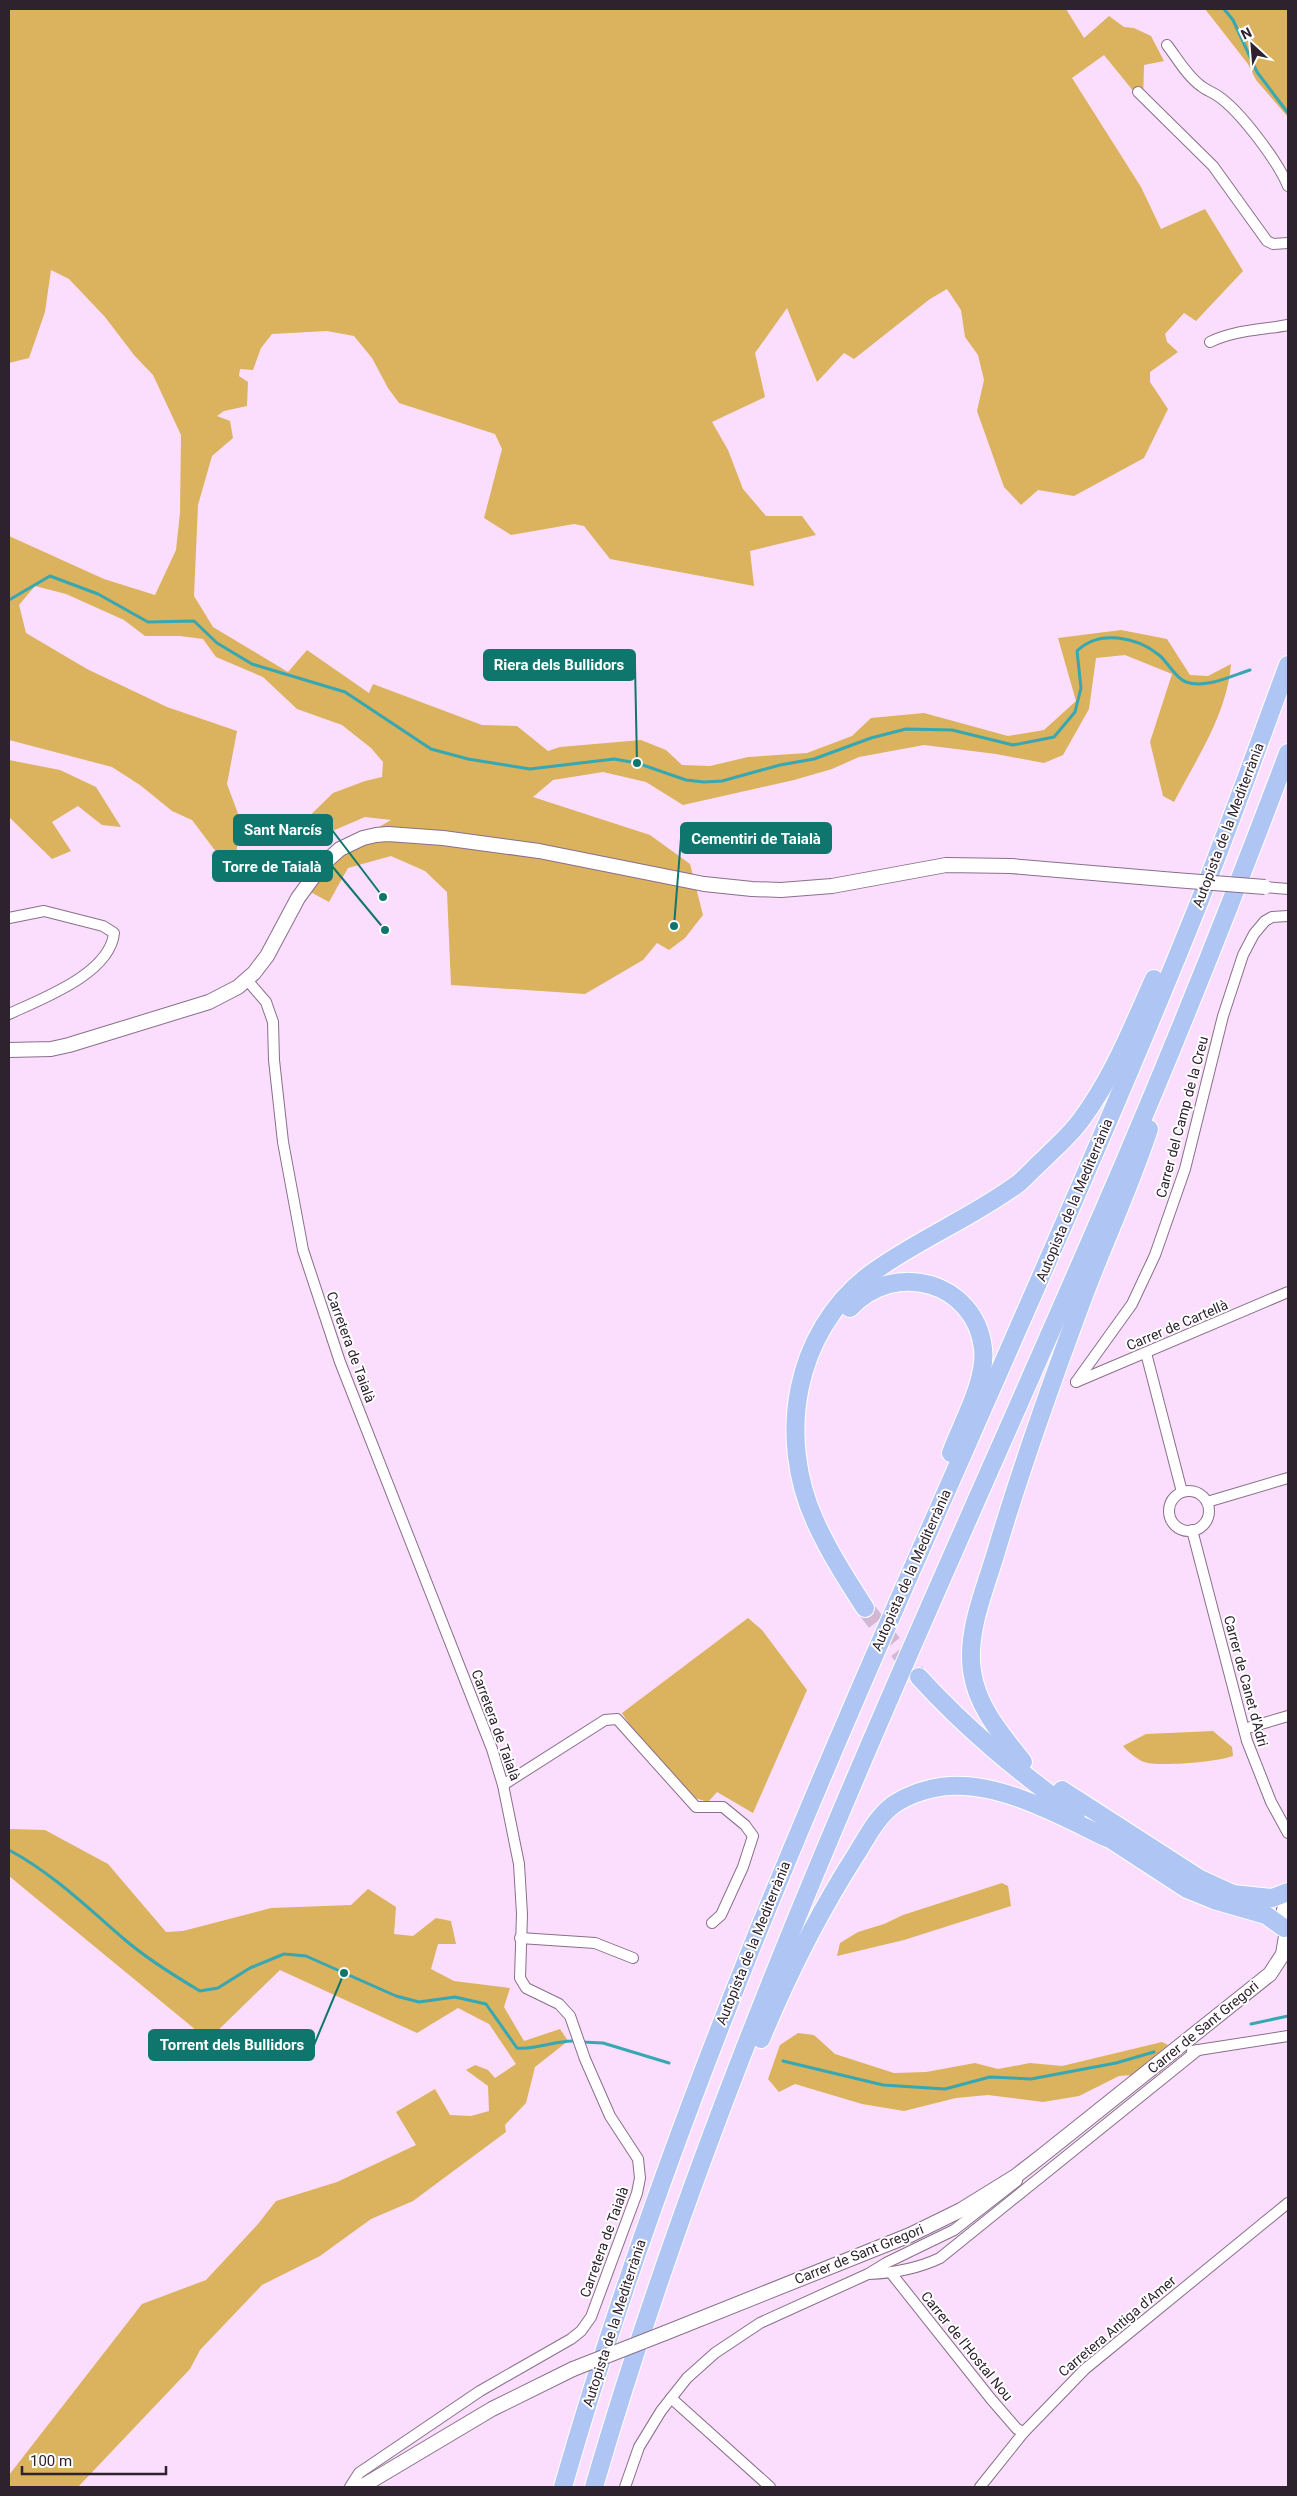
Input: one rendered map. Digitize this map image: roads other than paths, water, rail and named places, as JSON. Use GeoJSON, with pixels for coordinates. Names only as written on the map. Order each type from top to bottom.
{"type":"FeatureCollection","features":[{"type":"Feature","properties":{"kind":"highway","name":"Autopista de la Mediterrània"},"geometry":{"type":"LineString","coordinates":[[563,2487],[620,2299],[748,1952],[913,1565],[1076,1196],[1188,929],[1288,665]]}},
{"type":"Feature","properties":{"kind":"highway"},"geometry":{"type":"LineString","coordinates":[[594,2487],[648,2315],[727,2096],[821,1856],[1189,1007],[1229,909],[1288,753]]}},
{"type":"Feature","properties":{"kind":"highway"},"geometry":{"type":"LineString","coordinates":[[913,1565],[959,1430],[979,1382],[983,1367],[983,1349],[976,1323],[949,1294],[935,1286],[908,1281],[894,1282],[866,1294],[842,1318],[827,1340],[813,1374],[805,1414],[808,1456],[818,1496],[834,1537],[868,1602],[840,1569],[815,1520],[802,1486],[796,1455],[794,1427],[800,1382],[809,1352],[823,1327],[844,1299],[869,1276],[1019,1182],[1079,1122],[1100,1092],[1121,1054],[1160,966],[1188,929]]}},
{"type":"Feature","properties":{"kind":"highway"},"geometry":{"type":"LineString","coordinates":[[1023,1762],[992,1722],[979,1698],[971,1662],[974,1629],[1008,1513],[1083,1298],[1137,1166],[1189,1007]]}},
{"type":"Feature","properties":{"kind":"highway"},"geometry":{"type":"LineString","coordinates":[[1286,1935],[1266,1915],[1214,1900],[1187,1889],[1107,1838],[994,1753],[949,1711],[921,1671],[990,1736],[1023,1762],[1066,1793],[1200,1879],[1233,1894],[1272,1898],[1288,1894]]}},
{"type":"Feature","properties":{"kind":"highway"},"geometry":{"type":"LineString","coordinates":[[727,2096],[760,2043],[801,1949],[827,1902],[868,1835],[893,1806],[924,1791],[963,1786],[1006,1794],[1048,1810],[1107,1838]]}},
{"type":"Feature","properties":{"kind":"street"},"geometry":{"type":"LineString","coordinates":[[1167,45],[1192,78],[1218,96],[1243,122],[1275,163],[1288,186]]}},
{"type":"Feature","properties":{"kind":"street"},"geometry":{"type":"LineString","coordinates":[[1138,92],[1213,166],[1268,241],[1273,244],[1288,243]]}},
{"type":"Feature","properties":{"kind":"street"},"geometry":{"type":"LineString","coordinates":[[1210,342],[1226,334],[1246,333],[1288,325]]}},
{"type":"Feature","properties":{"kind":"street"},"geometry":{"type":"LineString","coordinates":[[9,1050],[51,1049],[89,1040],[209,1002],[247,980],[267,956],[298,898],[322,865],[340,849],[363,838],[376,835],[443,838],[512,847],[704,884],[752,889],[781,890],[832,886],[946,865],[1011,866],[1288,889]]}},
{"type":"Feature","properties":{"kind":"street"},"geometry":{"type":"LineString","coordinates":[[9,918],[44,911],[103,926],[114,933],[106,956],[98,964],[64,987],[9,1014]]}},
{"type":"Feature","properties":{"kind":"street","name":"Carrer del Camp de la Creu"},"geometry":{"type":"LineString","coordinates":[[1076,1382],[1132,1304],[1154,1255],[1185,1169],[1223,1016],[1236,972],[1259,928],[1272,917],[1287,916]]}},
{"type":"Feature","properties":{"kind":"street","name":"Carretera de Taialà"},"geometry":{"type":"LineString","coordinates":[[247,980],[266,1002],[273,1022],[274,1060],[283,1142],[303,1250],[340,1362],[492,1749],[504,1785],[521,1877],[519,1963],[521,1980],[528,1989],[559,2004],[570,2016],[585,2059],[610,2116],[638,2159],[640,2174],[637,2192],[590,2317],[581,2331],[565,2343],[522,2365],[480,2391],[358,2473],[350,2487]]}},
{"type":"Feature","properties":{"kind":"street","name":"Carrer de Cartellà"},"geometry":{"type":"LineString","coordinates":[[1076,1382],[1288,1292]]}},
{"type":"Feature","properties":{"kind":"street"},"geometry":{"type":"LineString","coordinates":[[1146,1353],[1182,1492]]}},
{"type":"Feature","properties":{"kind":"street"},"geometry":{"type":"LineString","coordinates":[[1207,1502],[1288,1478]]}},
{"type":"Feature","properties":{"kind":"street"},"geometry":{"type":"LineString","coordinates":[[1194,1491],[1207,1502],[1206,1520],[1198,1528],[1192,1530],[1179,1528],[1170,1519],[1169,1512],[1172,1500],[1182,1492],[1194,1491]]}},
{"type":"Feature","properties":{"kind":"street","name":"Carrer de Canet d'Adri"},"geometry":{"type":"LineString","coordinates":[[1192,1530],[1244,1729],[1261,1779],[1288,1833]]}},
{"type":"Feature","properties":{"kind":"street"},"geometry":{"type":"LineString","coordinates":[[1244,1729],[1288,1716]]}},
{"type":"Feature","properties":{"kind":"street"},"geometry":{"type":"LineString","coordinates":[[504,1785],[605,1720],[617,1719],[696,1807],[723,1806],[744,1825],[752,1836],[743,1867],[721,1915],[712,1923]]}},
{"type":"Feature","properties":{"kind":"street","name":"Carrer de Sant Gregori"},"geometry":{"type":"LineString","coordinates":[[1270,1974],[1282,1954],[1286,1935],[1284,1910],[1288,1894]]}},
{"type":"Feature","properties":{"kind":"street"},"geometry":{"type":"LineString","coordinates":[[520,1938],[596,1943],[633,1958]]}},
{"type":"Feature","properties":{"kind":"street","name":"Carrer de Sant Gregori"},"geometry":{"type":"LineString","coordinates":[[361,2487],[492,2409],[573,2370],[910,2236],[991,2192],[1043,2155],[1270,1974],[1288,1966]]}},
{"type":"Feature","properties":{"kind":"street"},"geometry":{"type":"LineString","coordinates":[[1171,2053],[1288,2036]]}},
{"type":"Feature","properties":{"kind":"street","name":"Carrer de Sant Gregori"},"geometry":{"type":"LineString","coordinates":[[868,2274],[891,2273],[930,2263],[950,2251],[1198,2050]]}},
{"type":"Feature","properties":{"kind":"street","name":"Carrer de Sant Gregori"},"geometry":{"type":"LineString","coordinates":[[868,2274],[886,2263],[954,2230],[972,2218],[1016,2183],[1043,2155]]}},
{"type":"Feature","properties":{"kind":"street","name":"Carretera Antiga d'Amer"},"geometry":{"type":"LineString","coordinates":[[980,2487],[1024,2432],[1085,2369],[1288,2203]]}},
{"type":"Feature","properties":{"kind":"street","name":"Carrer de l'Hostal Nou"},"geometry":{"type":"LineString","coordinates":[[891,2273],[991,2399],[1018,2429],[1024,2432]]}},
{"type":"Feature","properties":{"kind":"street"},"geometry":{"type":"LineString","coordinates":[[625,2487],[639,2447],[649,2428],[671,2398],[699,2366],[731,2341],[760,2323],[868,2274]]}},
{"type":"Feature","properties":{"kind":"street"},"geometry":{"type":"LineString","coordinates":[[671,2398],[770,2487]]}},
{"type":"Feature","properties":{"kind":"waterway"},"geometry":{"type":"LineString","coordinates":[[1224,9],[1233,20],[1257,72],[1288,113]]}},
{"type":"Feature","properties":{"kind":"waterway"},"geometry":{"type":"LineString","coordinates":[[9,600],[50,576],[98,594],[148,622],[194,621],[217,643],[252,664],[345,692],[431,749],[468,759],[530,769],[614,759],[637,763],[686,780],[704,782],[722,781],[780,765],[814,759],[871,738],[906,729],[952,730],[1013,745],[1054,737],[1075,712],[1081,688],[1077,651],[1086,644],[1096,640],[1118,638],[1140,644],[1159,655],[1182,680],[1194,684],[1210,683],[1250,670]]}},
{"type":"Feature","properties":{"kind":"waterway"},"geometry":{"type":"LineString","coordinates":[[9,1850],[55,1880],[142,1953],[200,1991],[218,1988],[250,1968],[284,1954],[306,1956],[396,1996],[419,2002],[455,1997],[486,2004],[517,2048],[532,2048],[575,2041]]}},
{"type":"Feature","properties":{"kind":"waterway"},"geometry":{"type":"LineString","coordinates":[[1251,2024],[1288,2016]]}},
{"type":"Feature","properties":{"kind":"waterway"},"geometry":{"type":"LineString","coordinates":[[582,2042],[603,2043],[669,2063]]}},
{"type":"Feature","properties":{"kind":"waterway"},"geometry":{"type":"LineString","coordinates":[[783,2061],[883,2085],[945,2089],[990,2077],[1031,2079],[1116,2063],[1154,2052]]}},
{"type":"Feature","properties":{"kind":"tunnel"},"geometry":{"type":"LineString","coordinates":[[865,1608],[919,1677]]}},
{"type":"Feature","properties":{"kind":"place","name":"Riera dels Bullidors"},"geometry":{"type":"Point","coordinates":[637,763]}},
{"type":"Feature","properties":{"kind":"place","name":"Sant Narcís"},"geometry":{"type":"Point","coordinates":[383,897]}},
{"type":"Feature","properties":{"kind":"place","name":"Cementiri de Taialà"},"geometry":{"type":"Point","coordinates":[674,926]}},
{"type":"Feature","properties":{"kind":"place","name":"Torre de Taialà"},"geometry":{"type":"Point","coordinates":[385,930]}},
{"type":"Feature","properties":{"kind":"place","name":"Torrent dels Bullidors"},"geometry":{"type":"Point","coordinates":[344,1973]}}]}
